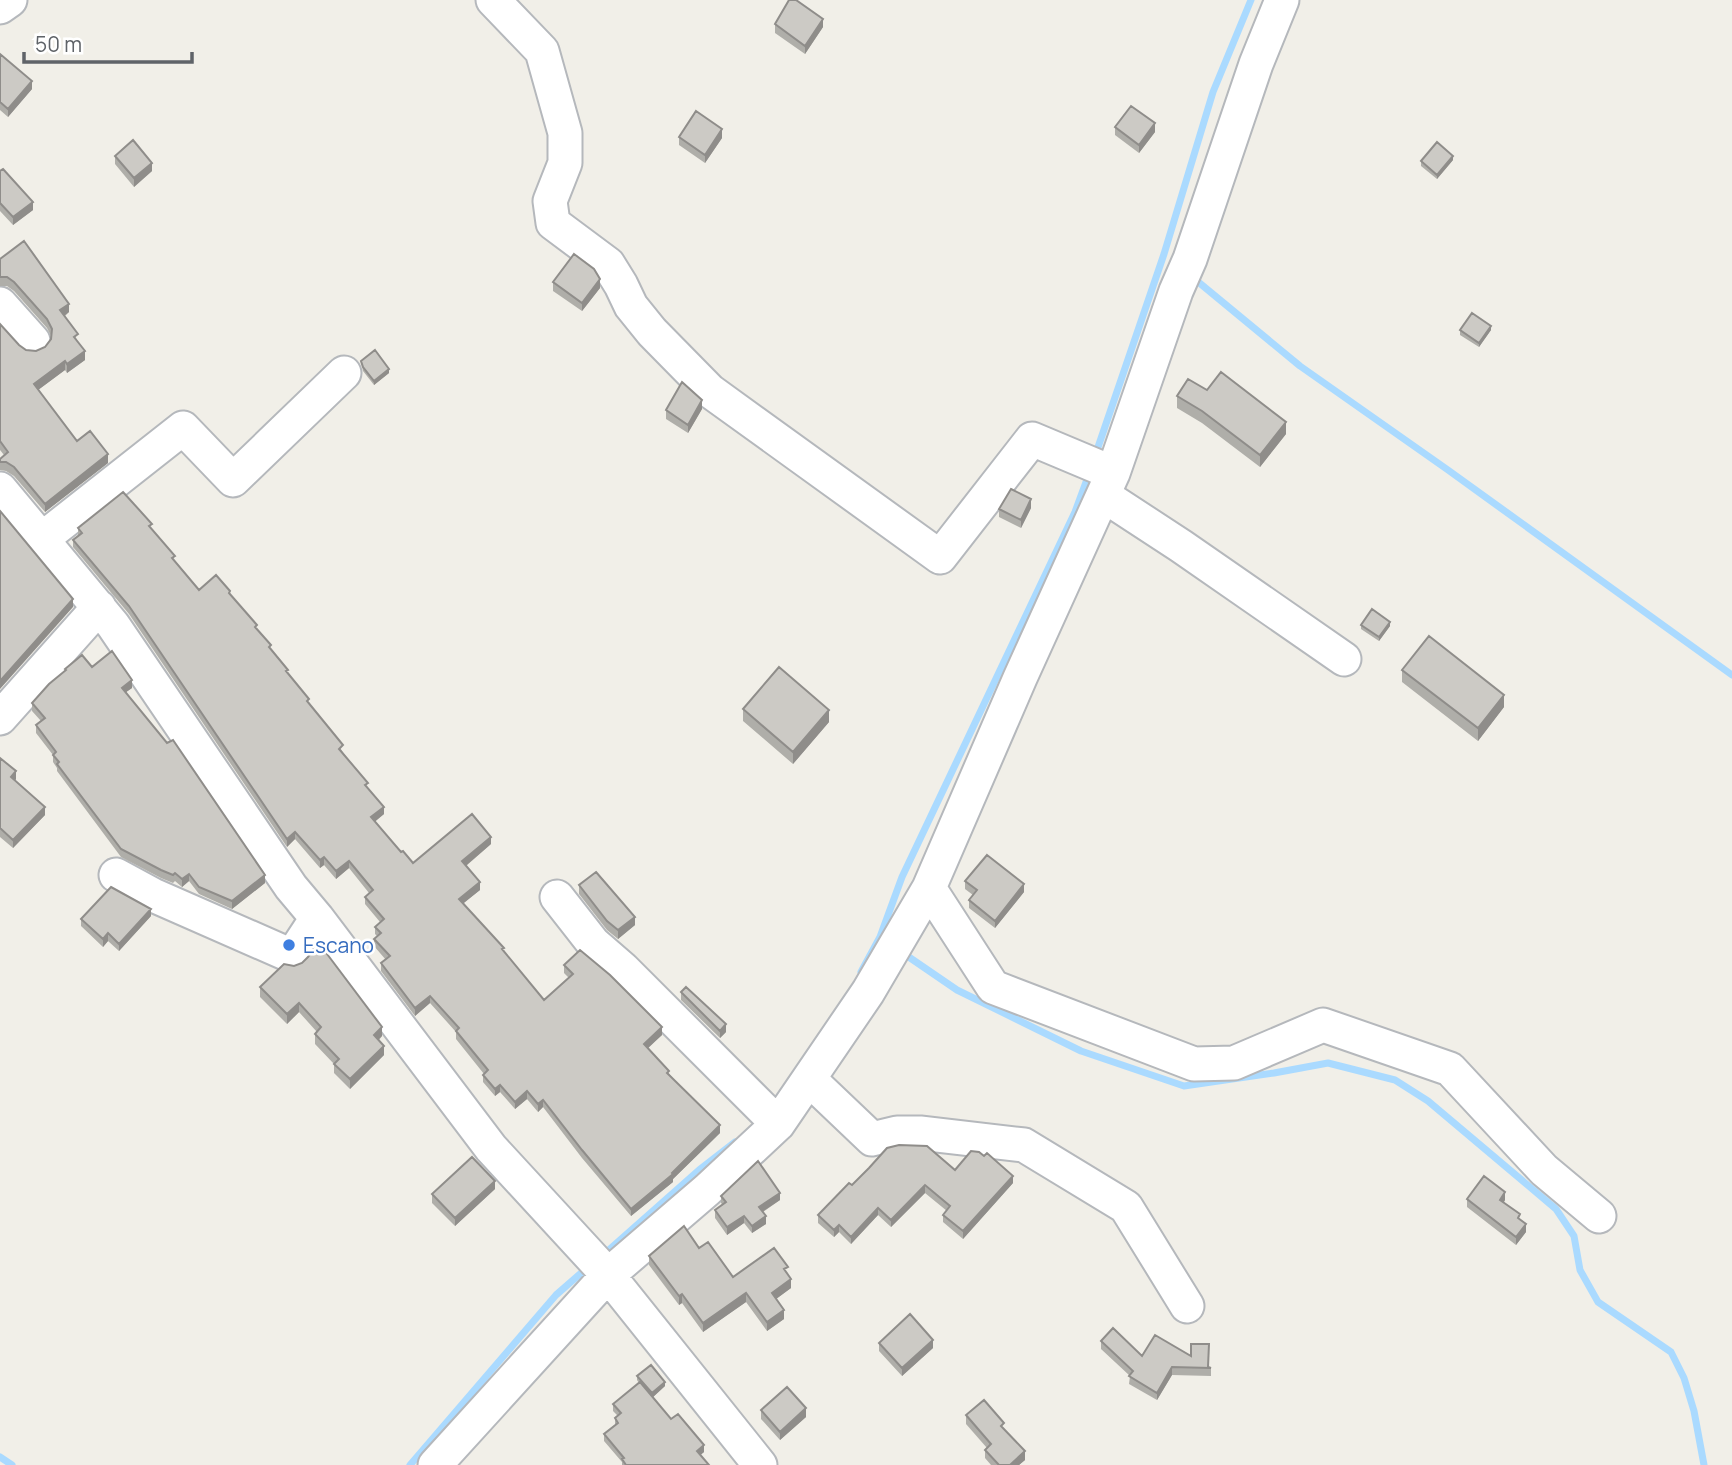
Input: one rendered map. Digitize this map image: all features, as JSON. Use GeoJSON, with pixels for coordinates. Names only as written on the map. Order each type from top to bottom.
{"type":"FeatureCollection","features":[{"type":"Feature","properties":{"kind":"street"},"geometry":{"type":"LineString","coordinates":[[0,7],[10,0]]}},
{"type":"Feature","properties":{"kind":"street"},"geometry":{"type":"LineString","coordinates":[[493,0],[542,51],[565,132],[565,163],[550,201],[553,223],[608,264],[631,306],[652,332],[710,391],[940,557],[1032,439],[1108,484],[1181,546],[1344,659]]}},
{"type":"Feature","properties":{"kind":"street"},"geometry":{"type":"LineString","coordinates":[[435,1465],[608,1275],[778,1124],[868,992],[929,888],[1108,484],[1176,290],[1190,259],[1256,64],[1282,0]]}},
{"type":"Feature","properties":{"kind":"street"},"geometry":{"type":"LineString","coordinates":[[0,304],[33,341]]}},
{"type":"Feature","properties":{"kind":"street"},"geometry":{"type":"LineString","coordinates":[[42,539],[183,428],[233,480],[344,373]]}},
{"type":"Feature","properties":{"kind":"street"},"geometry":{"type":"LineString","coordinates":[[0,489],[113,625],[291,887],[491,1148],[608,1275],[760,1465]]}},
{"type":"Feature","properties":{"kind":"street"},"geometry":{"type":"LineString","coordinates":[[0,718],[99,607]]}},
{"type":"Feature","properties":{"kind":"street"},"geometry":{"type":"LineString","coordinates":[[116,875],[153,895],[292,956],[317,918]]}},
{"type":"Feature","properties":{"kind":"street"},"geometry":{"type":"LineString","coordinates":[[929,888],[993,987],[1194,1064],[1234,1063],[1323,1025],[1450,1069],[1544,1170],[1599,1216]]}},
{"type":"Feature","properties":{"kind":"street"},"geometry":{"type":"LineString","coordinates":[[557,897],[593,943],[623,969],[778,1124]]}},
{"type":"Feature","properties":{"kind":"street"},"geometry":{"type":"LineString","coordinates":[[808,1079],[872,1139],[897,1133],[920,1133],[1024,1145],[1126,1207],[1187,1306]]}},
{"type":"Feature","properties":{"kind":"building"},"geometry":{"type":"Polygon","coordinates":[[[789,0],[796,0],[823,19],[805,46],[775,24],[789,0]]]}},
{"type":"Feature","properties":{"kind":"building"},"geometry":{"type":"Polygon","coordinates":[[[0,54],[32,81],[8,109],[0,102],[0,54]]]}},
{"type":"Feature","properties":{"kind":"building"},"geometry":{"type":"Polygon","coordinates":[[[1131,106],[1155,123],[1139,145],[1115,127],[1131,106]]]}},
{"type":"Feature","properties":{"kind":"building"},"geometry":{"type":"Polygon","coordinates":[[[696,111],[722,129],[705,155],[679,137],[696,111]]]}},
{"type":"Feature","properties":{"kind":"building"},"geometry":{"type":"Polygon","coordinates":[[[133,140],[152,163],[134,178],[115,156],[133,140]]]}},
{"type":"Feature","properties":{"kind":"building"},"geometry":{"type":"Polygon","coordinates":[[[1437,142],[1453,156],[1437,175],[1421,161],[1437,142]]]}},
{"type":"Feature","properties":{"kind":"building"},"geometry":{"type":"Polygon","coordinates":[[[3,169],[33,202],[13,217],[0,203],[0,171],[3,169]]]}},
{"type":"Feature","properties":{"kind":"building"},"geometry":{"type":"Polygon","coordinates":[[[24,241],[69,304],[60,310],[78,334],[74,337],[85,351],[67,364],[65,361],[34,384],[77,441],[90,431],[108,454],[45,504],[14,467],[0,462],[8,452],[0,441],[0,324],[26,350],[36,351],[45,347],[51,339],[52,329],[47,319],[14,282],[7,277],[0,277],[0,259],[24,241]]]}},
{"type":"Feature","properties":{"kind":"building"},"geometry":{"type":"Polygon","coordinates":[[[574,254],[594,269],[600,279],[582,303],[553,282],[574,254]]]}},
{"type":"Feature","properties":{"kind":"building"},"geometry":{"type":"Polygon","coordinates":[[[1472,313],[1491,326],[1479,343],[1460,330],[1472,313]]]}},
{"type":"Feature","properties":{"kind":"building"},"geometry":{"type":"Polygon","coordinates":[[[375,350],[389,369],[374,381],[361,361],[375,350]]]}},
{"type":"Feature","properties":{"kind":"building"},"geometry":{"type":"Polygon","coordinates":[[[1221,372],[1286,422],[1260,455],[1202,411],[1177,396],[1188,379],[1207,390],[1221,372]]]}},
{"type":"Feature","properties":{"kind":"building"},"geometry":{"type":"Polygon","coordinates":[[[682,382],[702,400],[688,425],[666,410],[682,382]]]}},
{"type":"Feature","properties":{"kind":"building"},"geometry":{"type":"Polygon","coordinates":[[[1011,489],[1031,499],[1021,520],[999,509],[1011,489]]]}},
{"type":"Feature","properties":{"kind":"building"},"geometry":{"type":"Polygon","coordinates":[[[123,492],[152,524],[149,526],[199,590],[216,575],[257,625],[255,627],[271,645],[269,647],[309,699],[307,701],[343,745],[339,749],[384,807],[371,817],[401,852],[413,863],[472,814],[491,837],[462,861],[480,882],[459,899],[504,948],[502,949],[544,1000],[573,974],[564,965],[580,950],[610,975],[662,1027],[644,1044],[669,1071],[667,1073],[720,1125],[673,1174],[631,1209],[543,1100],[538,1104],[527,1091],[515,1102],[500,1085],[495,1089],[483,1075],[488,1070],[456,1031],[459,1028],[430,996],[415,1008],[381,963],[390,956],[374,939],[381,933],[375,927],[384,919],[365,897],[373,890],[349,861],[336,871],[324,857],[320,860],[295,832],[287,839],[129,606],[73,540],[82,533],[78,528],[123,492]]]}},
{"type":"Feature","properties":{"kind":"building"},"geometry":{"type":"Polygon","coordinates":[[[0,511],[73,599],[0,681],[0,511]]]}},
{"type":"Feature","properties":{"kind":"building"},"geometry":{"type":"Polygon","coordinates":[[[1372,609],[1390,622],[1379,637],[1361,625],[1372,609]]]}},
{"type":"Feature","properties":{"kind":"building"},"geometry":{"type":"Polygon","coordinates":[[[1429,636],[1504,695],[1478,728],[1402,670],[1429,636]]]}},
{"type":"Feature","properties":{"kind":"building"},"geometry":{"type":"Polygon","coordinates":[[[112,651],[132,680],[122,688],[167,743],[173,740],[265,875],[232,901],[199,887],[189,874],[182,879],[175,873],[173,875],[161,870],[121,849],[57,764],[59,762],[53,755],[56,752],[36,725],[45,718],[32,703],[49,684],[82,655],[92,667],[112,651]]]}},
{"type":"Feature","properties":{"kind":"building"},"geometry":{"type":"Polygon","coordinates":[[[779,667],[829,710],[793,752],[743,709],[779,667]]]}},
{"type":"Feature","properties":{"kind":"building"},"geometry":{"type":"Polygon","coordinates":[[[0,758],[16,771],[11,777],[45,807],[13,840],[0,828],[0,758]]]}},
{"type":"Feature","properties":{"kind":"building"},"geometry":{"type":"Polygon","coordinates":[[[987,855],[1024,884],[995,921],[969,900],[977,890],[965,881],[987,855]]]}},
{"type":"Feature","properties":{"kind":"building"},"geometry":{"type":"Polygon","coordinates":[[[596,872],[635,917],[618,930],[607,921],[579,885],[596,872]]]}},
{"type":"Feature","properties":{"kind":"building"},"geometry":{"type":"Polygon","coordinates":[[[111,887],[151,909],[119,944],[108,933],[103,939],[81,919],[111,887]]]}},
{"type":"Feature","properties":{"kind":"building"},"geometry":{"type":"Polygon","coordinates":[[[318,942],[382,1027],[374,1035],[384,1046],[350,1079],[334,1064],[339,1059],[315,1034],[321,1027],[299,1003],[287,1014],[260,987],[284,964],[294,966],[302,963],[318,942]]]}},
{"type":"Feature","properties":{"kind":"building"},"geometry":{"type":"Polygon","coordinates":[[[686,987],[726,1024],[720,1031],[681,992],[686,987]]]}},
{"type":"Feature","properties":{"kind":"building"},"geometry":{"type":"Polygon","coordinates":[[[899,1145],[927,1146],[955,1170],[971,1151],[984,1156],[987,1153],[1013,1176],[963,1231],[943,1215],[950,1206],[925,1185],[891,1220],[878,1208],[851,1237],[839,1225],[834,1230],[818,1215],[849,1183],[852,1185],[887,1148],[899,1145]]]}},
{"type":"Feature","properties":{"kind":"building"},"geometry":{"type":"Polygon","coordinates":[[[472,1157],[495,1181],[455,1218],[432,1194],[472,1157]]]}},
{"type":"Feature","properties":{"kind":"building"},"geometry":{"type":"Polygon","coordinates":[[[758,1161],[780,1193],[759,1207],[766,1216],[752,1226],[744,1216],[727,1227],[715,1210],[726,1202],[721,1196],[758,1161]]]}},
{"type":"Feature","properties":{"kind":"building"},"geometry":{"type":"Polygon","coordinates":[[[1484,1176],[1505,1192],[1500,1200],[1520,1214],[1518,1218],[1526,1224],[1516,1237],[1467,1199],[1484,1176]]]}},
{"type":"Feature","properties":{"kind":"building"},"geometry":{"type":"Polygon","coordinates":[[[684,1226],[699,1248],[708,1242],[733,1277],[774,1248],[788,1267],[784,1269],[791,1279],[772,1293],[784,1310],[767,1322],[746,1293],[703,1323],[649,1256],[684,1226]]]}},
{"type":"Feature","properties":{"kind":"building"},"geometry":{"type":"Polygon","coordinates":[[[910,1314],[933,1340],[902,1368],[879,1343],[910,1314]]]}},
{"type":"Feature","properties":{"kind":"building"},"geometry":{"type":"Polygon","coordinates":[[[1113,1328],[1142,1356],[1155,1335],[1191,1356],[1191,1344],[1209,1344],[1208,1367],[1211,1368],[1172,1367],[1157,1393],[1129,1376],[1133,1371],[1101,1341],[1113,1328]]]}},
{"type":"Feature","properties":{"kind":"building"},"geometry":{"type":"Polygon","coordinates":[[[651,1365],[665,1382],[652,1393],[637,1376],[651,1365]]]}},
{"type":"Feature","properties":{"kind":"building"},"geometry":{"type":"Polygon","coordinates":[[[640,1382],[671,1419],[678,1414],[704,1445],[697,1451],[709,1465],[626,1465],[622,1459],[624,1458],[604,1434],[618,1423],[615,1418],[621,1413],[613,1404],[640,1382]]]}},
{"type":"Feature","properties":{"kind":"building"},"geometry":{"type":"Polygon","coordinates":[[[787,1387],[806,1408],[780,1432],[761,1410],[787,1387]]]}},
{"type":"Feature","properties":{"kind":"building"},"geometry":{"type":"Polygon","coordinates":[[[984,1400],[1004,1423],[1001,1426],[1025,1451],[1010,1465],[999,1465],[985,1450],[991,1444],[966,1415],[984,1400]]]}},
{"type":"Feature","properties":{"kind":"waterway"},"geometry":{"type":"LineString","coordinates":[[1095,456],[1164,254],[1213,92],[1251,0]]}},
{"type":"Feature","properties":{"kind":"waterway"},"geometry":{"type":"LineString","coordinates":[[1191,276],[1300,366],[1732,675]]}},
{"type":"Feature","properties":{"kind":"waterway"},"geometry":{"type":"LineString","coordinates":[[861,972],[880,937],[902,877],[1075,512],[1089,474]]}},
{"type":"Feature","properties":{"kind":"waterway"},"geometry":{"type":"LineString","coordinates":[[900,951],[957,990],[1081,1051],[1184,1086],[1328,1063],[1395,1080],[1428,1101],[1556,1209],[1574,1236],[1580,1270],[1598,1302],[1671,1352],[1684,1378],[1694,1411],[1704,1465]]}},
{"type":"Feature","properties":{"kind":"waterway"},"geometry":{"type":"LineString","coordinates":[[603,1255],[699,1170],[735,1142]]}},
{"type":"Feature","properties":{"kind":"waterway"},"geometry":{"type":"LineString","coordinates":[[410,1465],[556,1295],[588,1267]]}},
{"type":"Feature","properties":{"kind":"waterway"},"geometry":{"type":"LineString","coordinates":[[0,1457],[12,1465]]}},
{"type":"Feature","properties":{"kind":"place","name":"Escano"},"geometry":{"type":"Point","coordinates":[289,945]}}]}
